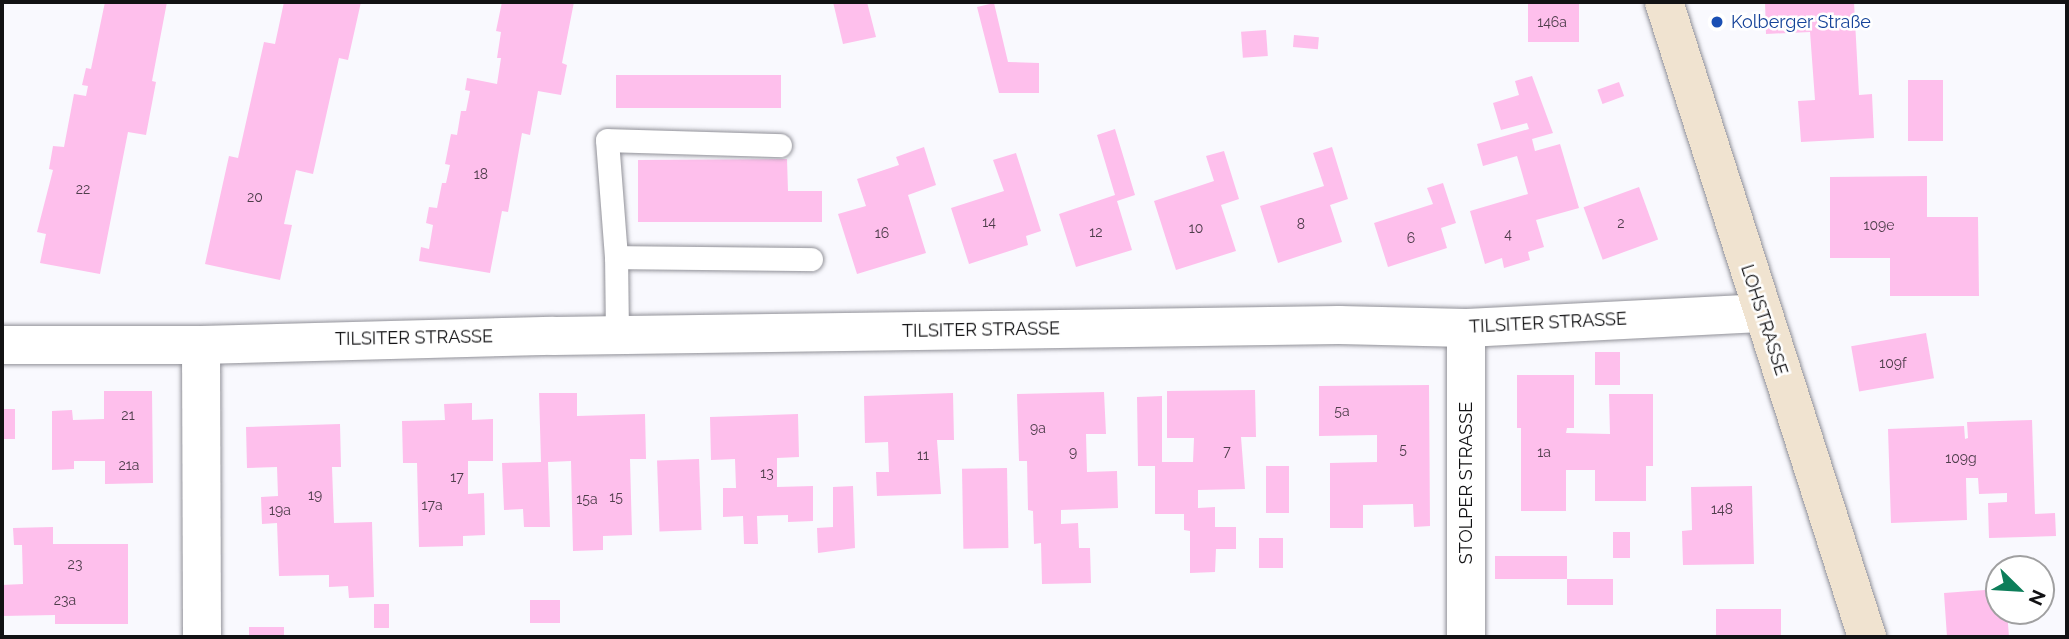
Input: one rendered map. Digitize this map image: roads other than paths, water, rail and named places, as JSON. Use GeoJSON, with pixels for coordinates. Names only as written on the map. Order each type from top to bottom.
{"type":"FeatureCollection","features":[{"type":"Feature","properties":{"kind":"main road","name":"LOHSTRASSE"},"geometry":{"type":"LineString","coordinates":[[1664,2],[1761,313],[1867,637]]}},
{"type":"Feature","properties":{"kind":"street","name":"TILSITER STRASSE"},"geometry":{"type":"LineString","coordinates":[[2,345],[201,345],[617,335],[1339,326],[1466,328],[1761,313]]}},
{"type":"Feature","properties":{"kind":"street","name":"STOLPER STRASSE"},"geometry":{"type":"LineString","coordinates":[[1466,328],[1466,637]]}},
{"type":"Feature","properties":{"kind":"street"},"geometry":{"type":"LineString","coordinates":[[201,345],[202,637]]}},
{"type":"Feature","properties":{"kind":"lane"},"geometry":{"type":"LineString","coordinates":[[617,335],[616,257],[607,140],[779,145]]}},
{"type":"Feature","properties":{"kind":"lane"},"geometry":{"type":"LineString","coordinates":[[616,257],[811,259]]}},
{"type":"Feature","properties":{"kind":"place","name":"Kolberger Straße"},"geometry":{"type":"Point","coordinates":[1717,22]}}]}
